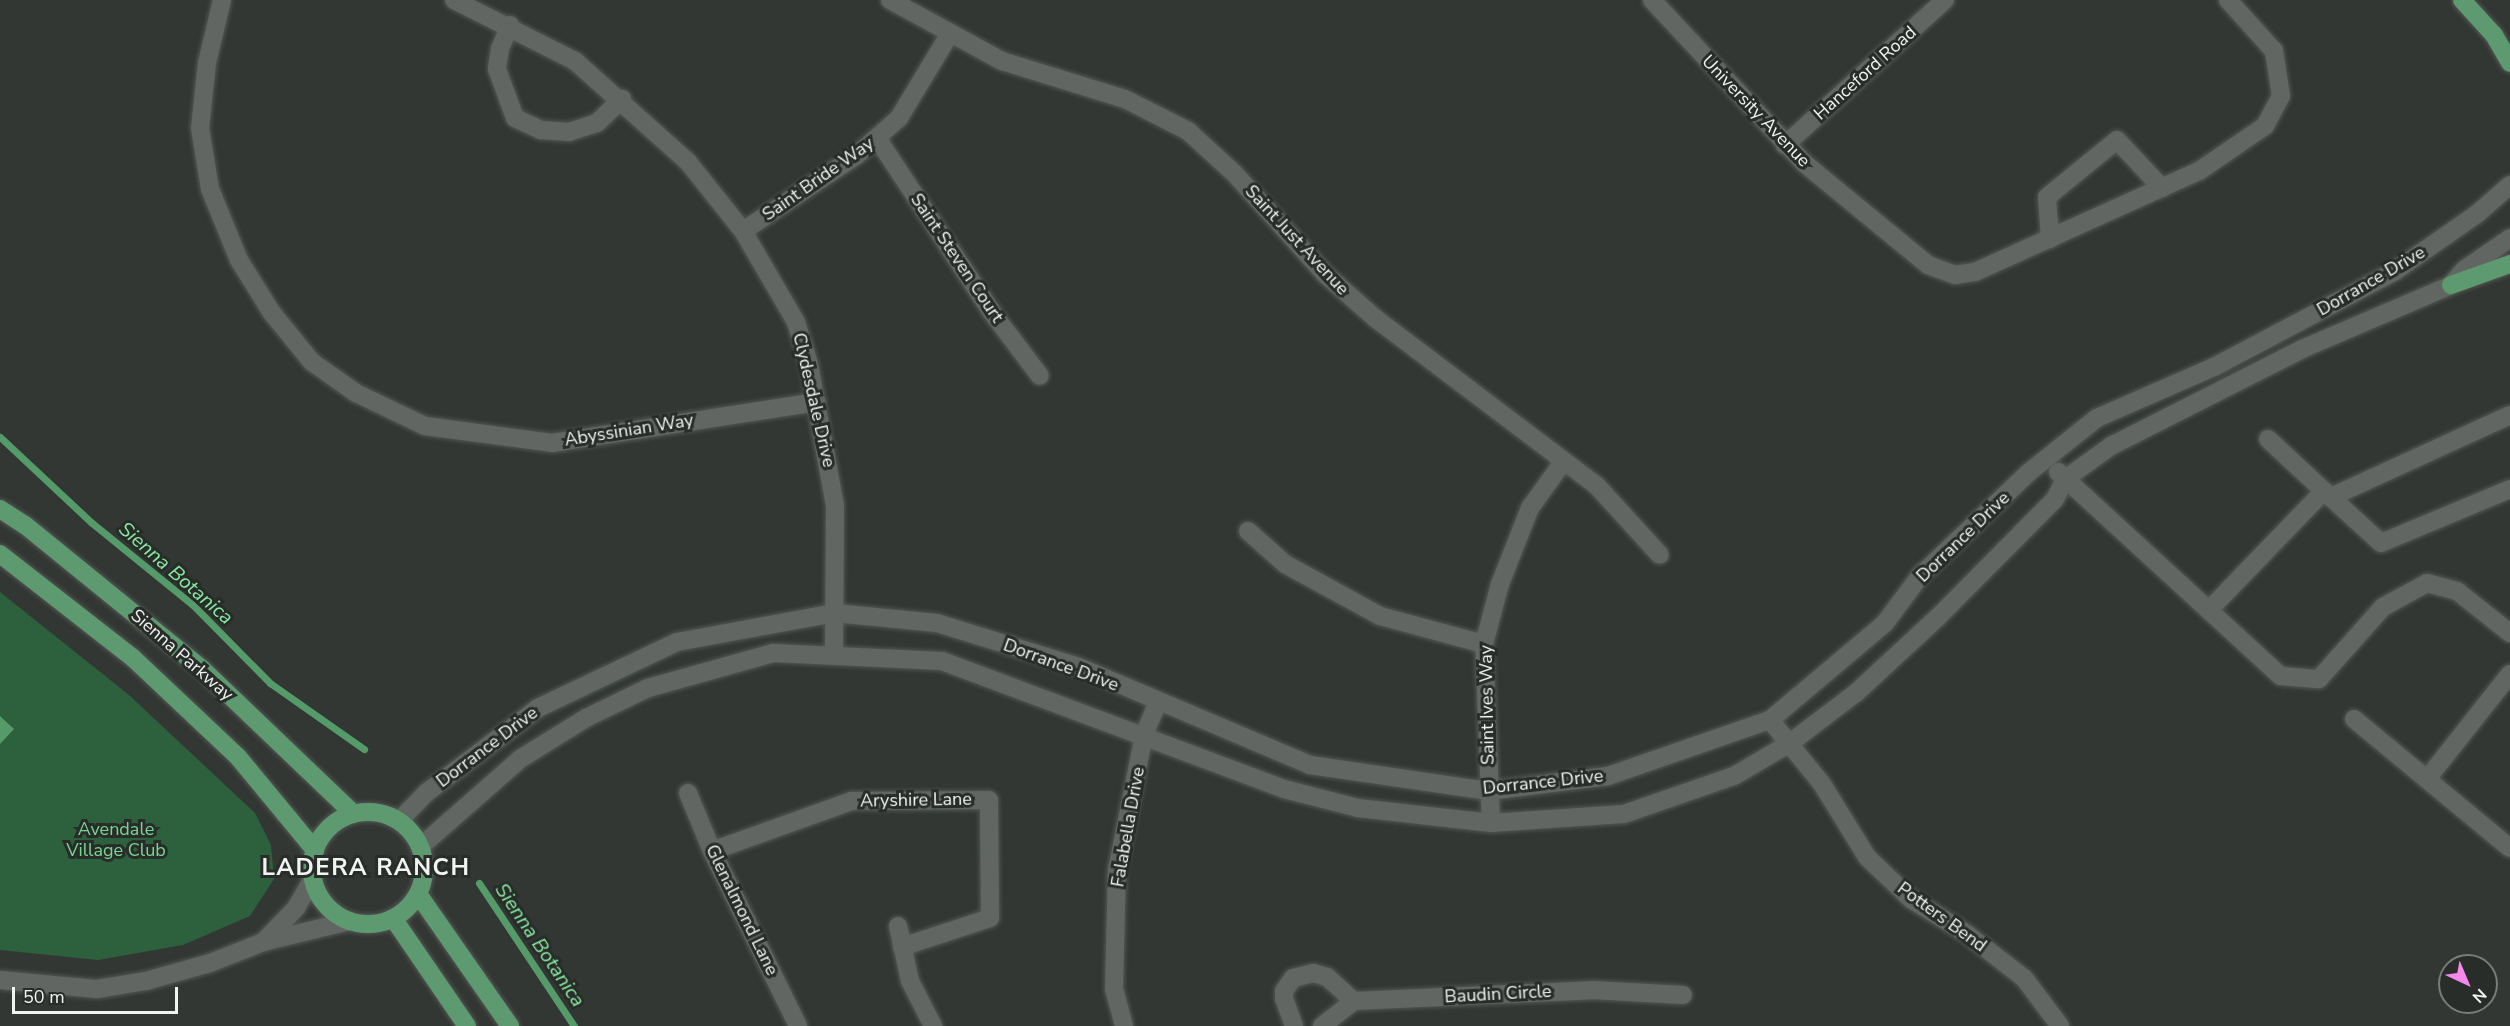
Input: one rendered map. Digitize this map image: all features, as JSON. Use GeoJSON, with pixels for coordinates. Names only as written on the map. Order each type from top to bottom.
{"type":"FeatureCollection","features":[{"type":"Feature","properties":{"kind":"main road"},"geometry":{"type":"LineString","coordinates":[[2462,0],[2494,35],[2510,63]]}},
{"type":"Feature","properties":{"kind":"main road"},"geometry":{"type":"LineString","coordinates":[[2451,285],[2510,264]]}},
{"type":"Feature","properties":{"kind":"main road","name":"Sienna Parkway"},"geometry":{"type":"LineString","coordinates":[[0,509],[25,525],[201,668],[354,814]]}},
{"type":"Feature","properties":{"kind":"main road","name":"Sienna Parkway"},"geometry":{"type":"LineString","coordinates":[[0,554],[133,658],[238,757],[315,850]]}},
{"type":"Feature","properties":{"kind":"main road"},"geometry":{"type":"LineString","coordinates":[[377,813],[399,821],[420,847],[423,879],[418,894],[393,918],[380,923],[350,921],[326,905],[313,879],[315,850],[324,834],[354,814],[377,813]]}},
{"type":"Feature","properties":{"kind":"main road"},"geometry":{"type":"LineString","coordinates":[[418,894],[510,1026]]}},
{"type":"Feature","properties":{"kind":"main road"},"geometry":{"type":"LineString","coordinates":[[393,918],[467,1026]]}},
{"type":"Feature","properties":{"kind":"street","name":"Abyssinian Way"},"geometry":{"type":"LineString","coordinates":[[222,0],[207,63],[201,128],[210,189],[239,260],[272,313],[312,362],[356,393],[425,426],[552,443],[817,402]]}},
{"type":"Feature","properties":{"kind":"street","name":"Clydesdale Drive"},"geometry":{"type":"LineString","coordinates":[[454,0],[510,25],[575,61],[622,99],[688,162],[743,231],[796,322],[817,402],[835,506],[834,654]]}},
{"type":"Feature","properties":{"kind":"street","name":"Saint Just Avenue"},"geometry":{"type":"LineString","coordinates":[[890,0],[949,35],[1002,61],[1125,99],[1188,131],[1234,173],[1326,274],[1375,318],[1597,486],[1660,555]]}},
{"type":"Feature","properties":{"kind":"street","name":"University Avenue"},"geometry":{"type":"LineString","coordinates":[[1652,0],[1785,146],[1928,265],[1955,275],[1975,272],[2050,239]]}},
{"type":"Feature","properties":{"kind":"street","name":"Hanceford Road"},"geometry":{"type":"LineString","coordinates":[[1785,146],[1945,0]]}},
{"type":"Feature","properties":{"kind":"street"},"geometry":{"type":"LineString","coordinates":[[2162,188],[2117,140],[2047,197],[2050,239],[2162,188],[2199,171],[2265,126],[2281,96],[2274,51],[2228,0]]}},
{"type":"Feature","properties":{"kind":"street"},"geometry":{"type":"LineString","coordinates":[[510,25],[500,49],[497,69],[515,118],[541,130],[569,132],[597,123],[622,99]]}},
{"type":"Feature","properties":{"kind":"street","name":"Saint Bride Way"},"geometry":{"type":"LineString","coordinates":[[743,231],[877,138],[899,118],[949,35]]}},
{"type":"Feature","properties":{"kind":"street","name":"Saint Steven Court"},"geometry":{"type":"LineString","coordinates":[[877,138],[991,311],[1040,376]]}},
{"type":"Feature","properties":{"kind":"street","name":"Dorrance Drive"},"geometry":{"type":"LineString","coordinates":[[399,821],[426,793],[548,703],[677,642],[835,613],[937,623],[1079,667],[1310,765],[1489,791],[1608,776],[1770,720],[1885,623],[1920,576],[2045,460],[2097,418],[2214,368],[2395,271],[2477,214],[2510,185]]}},
{"type":"Feature","properties":{"kind":"street","name":"Dorrance Drive"},"geometry":{"type":"LineString","coordinates":[[420,847],[520,759],[586,718],[648,688],[773,653],[834,654],[942,661],[1284,789],[1358,808],[1491,823],[1624,814],[1734,776],[1790,743],[1857,692],[1938,617],[2055,499],[2065,479],[2111,446],[2281,360],[2451,285],[2464,270],[2510,238]]}},
{"type":"Feature","properties":{"kind":"street"},"geometry":{"type":"LineString","coordinates":[[2209,610],[2327,494],[2510,415]]}},
{"type":"Feature","properties":{"kind":"street"},"geometry":{"type":"LineString","coordinates":[[2268,439],[2381,543],[2510,489]]}},
{"type":"Feature","properties":{"kind":"street"},"geometry":{"type":"LineString","coordinates":[[2045,460],[2281,676],[2319,679],[2383,607],[2427,583],[2457,591],[2510,633]]}},
{"type":"Feature","properties":{"kind":"street","name":"Saint Ives Way"},"geometry":{"type":"LineString","coordinates":[[1491,823],[1484,644],[1500,584],[1530,508],[1563,462]]}},
{"type":"Feature","properties":{"kind":"street"},"geometry":{"type":"LineString","coordinates":[[1248,531],[1285,564],[1380,616],[1484,644]]}},
{"type":"Feature","properties":{"kind":"street"},"geometry":{"type":"LineString","coordinates":[[2427,778],[2510,674]]}},
{"type":"Feature","properties":{"kind":"street","name":"Falabella Drive"},"geometry":{"type":"LineString","coordinates":[[1124,1026],[1114,988],[1117,870],[1144,735],[1158,702]]}},
{"type":"Feature","properties":{"kind":"street"},"geometry":{"type":"LineString","coordinates":[[2354,719],[2510,848]]}},
{"type":"Feature","properties":{"kind":"street","name":"Potters Bend"},"geometry":{"type":"LineString","coordinates":[[1770,720],[1822,784],[1867,857],[1911,899],[1967,934],[2024,978],[2060,1026]]}},
{"type":"Feature","properties":{"kind":"street","name":"Glenalmond Lane"},"geometry":{"type":"LineString","coordinates":[[688,793],[712,850],[798,1026]]}},
{"type":"Feature","properties":{"kind":"street","name":"Aryshire Lane"},"geometry":{"type":"LineString","coordinates":[[712,850],[852,801],[989,800],[990,918],[902,948]]}},
{"type":"Feature","properties":{"kind":"street"},"geometry":{"type":"LineString","coordinates":[[263,942],[296,908],[313,879]]}},
{"type":"Feature","properties":{"kind":"street"},"geometry":{"type":"LineString","coordinates":[[0,980],[97,989],[146,981],[210,963],[263,942],[350,921]]}},
{"type":"Feature","properties":{"kind":"street"},"geometry":{"type":"LineString","coordinates":[[898,926],[910,981],[933,1026]]}},
{"type":"Feature","properties":{"kind":"street"},"geometry":{"type":"LineString","coordinates":[[1294,1026],[1284,999],[1284,991],[1293,978],[1313,973],[1327,977],[1354,1001],[1322,1026]]}},
{"type":"Feature","properties":{"kind":"street","name":"Baudin Circle"},"geometry":{"type":"LineString","coordinates":[[1354,1001],[1593,990],[1683,995]]}},
{"type":"Feature","properties":{"kind":"green space","name":"Avendale Village Club"},"geometry":{"type":"Polygon","coordinates":[[[0,592],[129,695],[255,813],[271,845],[274,879],[250,916],[183,945],[98,960],[0,950],[0,592]]]}},
{"type":"Feature","properties":{"kind":"shaded area"},"geometry":{"type":"Polygon","coordinates":[[[0,716],[14,729],[0,744],[0,716]]]}},
{"type":"Feature","properties":{"kind":"waterway","name":"Sienna Botanica"},"geometry":{"type":"LineString","coordinates":[[0,437],[92,523],[193,605],[270,683],[364,749]]}},
{"type":"Feature","properties":{"kind":"waterway","name":"Sienna Botanica"},"geometry":{"type":"LineString","coordinates":[[479,883],[574,1026]]}},
{"type":"Feature","properties":{"kind":"district","name":"LADERA RANCH"},"geometry":{"type":"Point","coordinates":[366,868]}}]}
